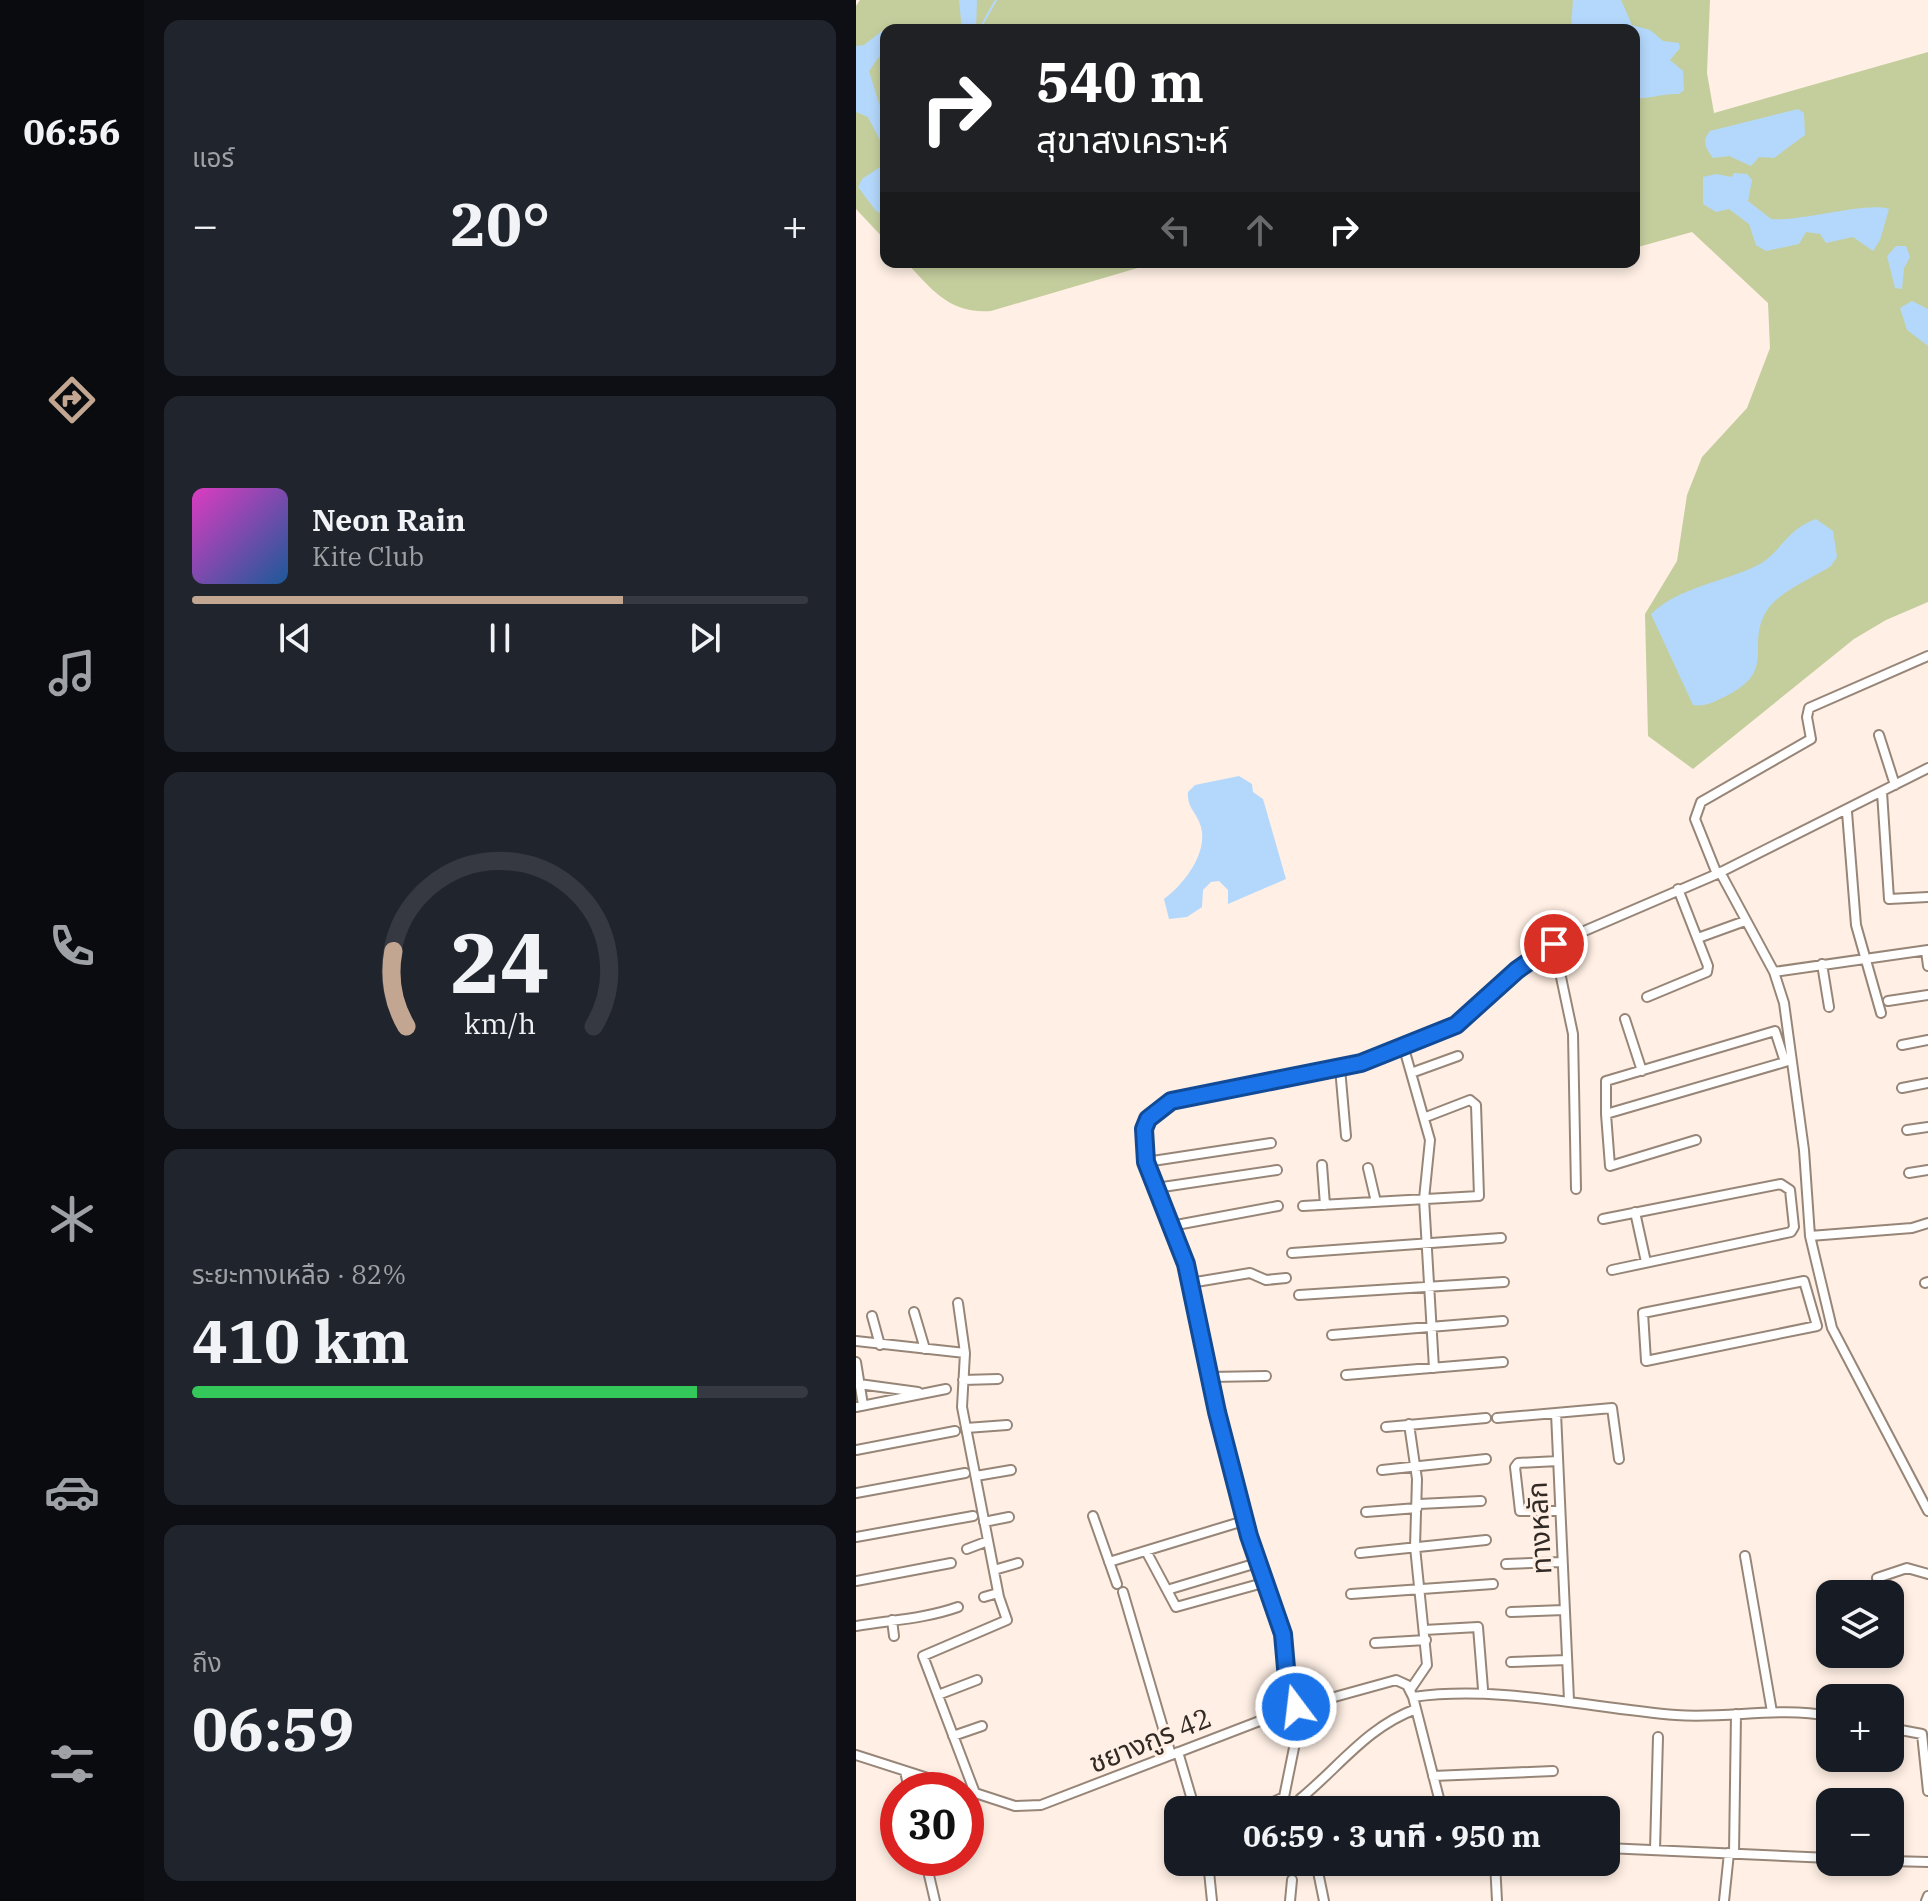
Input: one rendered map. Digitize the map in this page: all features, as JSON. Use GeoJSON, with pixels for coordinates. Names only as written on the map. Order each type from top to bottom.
{"type":"FeatureCollection","features":[{"type":"Feature","properties":{"kind":"street"},"geometry":{"type":"LineString","coordinates":[[1928,656],[1809,708],[1811,739],[1701,802],[1695,819],[1719,873],[1774,972],[1790,1041],[1810,1236],[1832,1328],[1928,1511]]}},
{"type":"Feature","properties":{"kind":"street"},"geometry":{"type":"LineString","coordinates":[[1879,735],[1895,785]]}},
{"type":"Feature","properties":{"kind":"street"},"geometry":{"type":"LineString","coordinates":[[1284,1796],[1298,1728],[1283,1634],[1257,1563],[1210,1377],[1190,1283],[1146,1162],[1144,1129],[1161,1105],[1221,1088],[1340,1068],[1456,1025],[1517,970],[1554,944],[1719,873],[1847,812],[1928,768]]}},
{"type":"Feature","properties":{"kind":"street"},"geometry":{"type":"LineString","coordinates":[[1882,792],[1889,899],[1928,897]]}},
{"type":"Feature","properties":{"kind":"street"},"geometry":{"type":"LineString","coordinates":[[1847,812],[1856,925],[1881,1013]]}},
{"type":"Feature","properties":{"kind":"street"},"geometry":{"type":"LineString","coordinates":[[1647,997],[1707,972],[1698,938],[1678,889]]}},
{"type":"Feature","properties":{"kind":"street"},"geometry":{"type":"LineString","coordinates":[[1698,938],[1745,921]]}},
{"type":"Feature","properties":{"kind":"street"},"geometry":{"type":"LineString","coordinates":[[1554,944],[1573,1034],[1576,1189]]}},
{"type":"Feature","properties":{"kind":"street"},"geometry":{"type":"LineString","coordinates":[[1774,972],[1927,950],[1928,966]]}},
{"type":"Feature","properties":{"kind":"street"},"geometry":{"type":"LineString","coordinates":[[1822,964],[1829,1007]]}},
{"type":"Feature","properties":{"kind":"street"},"geometry":{"type":"LineString","coordinates":[[1888,1001],[1928,995]]}},
{"type":"Feature","properties":{"kind":"street"},"geometry":{"type":"LineString","coordinates":[[1625,1019],[1642,1071]]}},
{"type":"Feature","properties":{"kind":"street"},"geometry":{"type":"LineString","coordinates":[[1606,1114],[1785,1062],[1775,1031],[1606,1081],[1606,1114],[1610,1166],[1696,1140]]}},
{"type":"Feature","properties":{"kind":"street"},"geometry":{"type":"LineString","coordinates":[[1902,1045],[1928,1040]]}},
{"type":"Feature","properties":{"kind":"street"},"geometry":{"type":"LineString","coordinates":[[1779,1044],[1790,1041]]}},
{"type":"Feature","properties":{"kind":"street"},"geometry":{"type":"LineString","coordinates":[[1403,1045],[1426,1117],[1430,1140],[1424,1199],[1434,1368]]}},
{"type":"Feature","properties":{"kind":"street"},"geometry":{"type":"LineString","coordinates":[[1411,1073],[1458,1056]]}},
{"type":"Feature","properties":{"kind":"street"},"geometry":{"type":"LineString","coordinates":[[1340,1068],[1346,1136]]}},
{"type":"Feature","properties":{"kind":"street"},"geometry":{"type":"LineString","coordinates":[[1902,1088],[1928,1083]]}},
{"type":"Feature","properties":{"kind":"street"},"geometry":{"type":"LineString","coordinates":[[1303,1206],[1479,1196],[1476,1105],[1470,1100],[1426,1117]]}},
{"type":"Feature","properties":{"kind":"street"},"geometry":{"type":"LineString","coordinates":[[1907,1130],[1928,1127]]}},
{"type":"Feature","properties":{"kind":"street"},"geometry":{"type":"LineString","coordinates":[[1146,1162],[1271,1143]]}},
{"type":"Feature","properties":{"kind":"street"},"geometry":{"type":"LineString","coordinates":[[1322,1165],[1325,1205]]}},
{"type":"Feature","properties":{"kind":"street"},"geometry":{"type":"LineString","coordinates":[[1368,1168],[1376,1202]]}},
{"type":"Feature","properties":{"kind":"street"},"geometry":{"type":"LineString","coordinates":[[1156,1188],[1277,1170]]}},
{"type":"Feature","properties":{"kind":"street"},"geometry":{"type":"LineString","coordinates":[[1909,1173],[1928,1170]]}},
{"type":"Feature","properties":{"kind":"street"},"geometry":{"type":"LineString","coordinates":[[1603,1219],[1781,1184],[1788,1187],[1791,1203],[1794,1227],[1791,1232],[1612,1270]]}},
{"type":"Feature","properties":{"kind":"street"},"geometry":{"type":"LineString","coordinates":[[1791,1203],[1807,1201]]}},
{"type":"Feature","properties":{"kind":"street"},"geometry":{"type":"LineString","coordinates":[[1171,1226],[1278,1206]]}},
{"type":"Feature","properties":{"kind":"street"},"geometry":{"type":"LineString","coordinates":[[1635,1212],[1646,1262]]}},
{"type":"Feature","properties":{"kind":"street"},"geometry":{"type":"LineString","coordinates":[[1810,1236],[1912,1228],[1928,1223]]}},
{"type":"Feature","properties":{"kind":"street"},"geometry":{"type":"LineString","coordinates":[[1292,1253],[1501,1238]]}},
{"type":"Feature","properties":{"kind":"street"},"geometry":{"type":"LineString","coordinates":[[1190,1283],[1250,1273],[1266,1280],[1286,1278]]}},
{"type":"Feature","properties":{"kind":"street"},"geometry":{"type":"LineString","coordinates":[[1804,1281],[1811,1303],[1817,1326],[1646,1361],[1643,1313],[1804,1281]]}},
{"type":"Feature","properties":{"kind":"street"},"geometry":{"type":"LineString","coordinates":[[1299,1295],[1504,1282]]}},
{"type":"Feature","properties":{"kind":"street"},"geometry":{"type":"LineString","coordinates":[[1811,1303],[1824,1300]]}},
{"type":"Feature","properties":{"kind":"street"},"geometry":{"type":"LineString","coordinates":[[958,1303],[965,1353],[966,1428],[998,1593],[1007,1620],[923,1656],[953,1736],[963,1772]]}},
{"type":"Feature","properties":{"kind":"street"},"geometry":{"type":"LineString","coordinates":[[914,1312],[925,1349]]}},
{"type":"Feature","properties":{"kind":"street"},"geometry":{"type":"LineString","coordinates":[[872,1316],[880,1345]]}},
{"type":"Feature","properties":{"kind":"street"},"geometry":{"type":"LineString","coordinates":[[1332,1335],[1503,1321]]}},
{"type":"Feature","properties":{"kind":"street"},"geometry":{"type":"LineString","coordinates":[[856,1341],[965,1353]]}},
{"type":"Feature","properties":{"kind":"street"},"geometry":{"type":"LineString","coordinates":[[856,1362],[860,1406],[946,1389]]}},
{"type":"Feature","properties":{"kind":"street"},"geometry":{"type":"LineString","coordinates":[[1346,1375],[1503,1362]]}},
{"type":"Feature","properties":{"kind":"street"},"geometry":{"type":"LineString","coordinates":[[1210,1377],[1266,1376]]}},
{"type":"Feature","properties":{"kind":"street"},"geometry":{"type":"LineString","coordinates":[[963,1380],[998,1379]]}},
{"type":"Feature","properties":{"kind":"street"},"geometry":{"type":"LineString","coordinates":[[859,1384],[926,1393]]}},
{"type":"Feature","properties":{"kind":"street"},"geometry":{"type":"LineString","coordinates":[[1497,1418],[1614,1409],[1619,1459]]}},
{"type":"Feature","properties":{"kind":"street","name":"ทางหลัก"},"geometry":{"type":"LineString","coordinates":[[1556,1413],[1569,1700]]}},
{"type":"Feature","properties":{"kind":"street"},"geometry":{"type":"LineString","coordinates":[[1386,1427],[1486,1418]]}},
{"type":"Feature","properties":{"kind":"street"},"geometry":{"type":"LineString","coordinates":[[1409,1424],[1418,1506],[1415,1547],[1418,1590],[1425,1635],[1425,1673],[1411,1694],[1438,1796]]}},
{"type":"Feature","properties":{"kind":"street"},"geometry":{"type":"LineString","coordinates":[[966,1428],[1007,1425]]}},
{"type":"Feature","properties":{"kind":"street"},"geometry":{"type":"LineString","coordinates":[[856,1450],[955,1431]]}},
{"type":"Feature","properties":{"kind":"street"},"geometry":{"type":"LineString","coordinates":[[1382,1470],[1486,1459]]}},
{"type":"Feature","properties":{"kind":"street"},"geometry":{"type":"LineString","coordinates":[[1558,1461],[1518,1463],[1515,1467],[1520,1511],[1560,1511]]}},
{"type":"Feature","properties":{"kind":"street"},"geometry":{"type":"LineString","coordinates":[[976,1476],[1011,1470]]}},
{"type":"Feature","properties":{"kind":"street"},"geometry":{"type":"LineString","coordinates":[[856,1493],[965,1473]]}},
{"type":"Feature","properties":{"kind":"street"},"geometry":{"type":"LineString","coordinates":[[1366,1512],[1481,1501]]}},
{"type":"Feature","properties":{"kind":"street"},"geometry":{"type":"LineString","coordinates":[[856,1537],[973,1516]]}},
{"type":"Feature","properties":{"kind":"street"},"geometry":{"type":"LineString","coordinates":[[1093,1516],[1190,1796]]}},
{"type":"Feature","properties":{"kind":"street"},"geometry":{"type":"LineString","coordinates":[[984,1522],[1009,1517]]}},
{"type":"Feature","properties":{"kind":"street"},"geometry":{"type":"LineString","coordinates":[[1109,1562],[1237,1523]]}},
{"type":"Feature","properties":{"kind":"street"},"geometry":{"type":"LineString","coordinates":[[1360,1553],[1486,1540]]}},
{"type":"Feature","properties":{"kind":"street"},"geometry":{"type":"LineString","coordinates":[[967,1549],[988,1541]]}},
{"type":"Feature","properties":{"kind":"street"},"geometry":{"type":"LineString","coordinates":[[1146,1551],[1176,1607],[1263,1583]]}},
{"type":"Feature","properties":{"kind":"street"},"geometry":{"type":"LineString","coordinates":[[1745,1556],[1772,1712]]}},
{"type":"Feature","properties":{"kind":"street"},"geometry":{"type":"LineString","coordinates":[[1506,1564],[1562,1562]]}},
{"type":"Feature","properties":{"kind":"street"},"geometry":{"type":"LineString","coordinates":[[856,1581],[951,1563]]}},
{"type":"Feature","properties":{"kind":"street"},"geometry":{"type":"LineString","coordinates":[[994,1570],[1018,1563]]}},
{"type":"Feature","properties":{"kind":"street"},"geometry":{"type":"LineString","coordinates":[[1167,1590],[1257,1563]]}},
{"type":"Feature","properties":{"kind":"street"},"geometry":{"type":"LineString","coordinates":[[1877,1578],[1907,1568],[1928,1574]]}},
{"type":"Feature","properties":{"kind":"street"},"geometry":{"type":"LineString","coordinates":[[1234,1570],[1239,1589]]}},
{"type":"Feature","properties":{"kind":"street"},"geometry":{"type":"LineString","coordinates":[[1351,1594],[1493,1584]]}},
{"type":"Feature","properties":{"kind":"street"},"geometry":{"type":"LineString","coordinates":[[984,1597],[998,1593]]}},
{"type":"Feature","properties":{"kind":"street"},"geometry":{"type":"LineString","coordinates":[[856,1626],[892,1620],[917,1620],[958,1607]]}},
{"type":"Feature","properties":{"kind":"street"},"geometry":{"type":"LineString","coordinates":[[1511,1612],[1564,1610]]}},
{"type":"Feature","properties":{"kind":"street"},"geometry":{"type":"LineString","coordinates":[[892,1620],[894,1636]]}},
{"type":"Feature","properties":{"kind":"street"},"geometry":{"type":"LineString","coordinates":[[1375,1643],[1478,1627],[1483,1689]]}},
{"type":"Feature","properties":{"kind":"street"},"geometry":{"type":"LineString","coordinates":[[1511,1662],[1567,1660]]}},
{"type":"Feature","properties":{"kind":"street"},"geometry":{"type":"LineString","coordinates":[[938,1695],[977,1680]]}},
{"type":"Feature","properties":{"kind":"street","name":"ชยางกูร 42"},"geometry":{"type":"LineString","coordinates":[[984,1796],[1015,1806],[1041,1805],[1293,1708],[1387,1680],[1402,1681],[1411,1694],[1569,1700],[1673,1715],[1772,1712],[1816,1715]]}},
{"type":"Feature","properties":{"kind":"street"},"geometry":{"type":"LineString","coordinates":[[1303,1796],[1361,1740],[1393,1717],[1416,1709]]}},
{"type":"Feature","properties":{"kind":"street"},"geometry":{"type":"LineString","coordinates":[[1724,1901],[1732,1853],[1736,1714]]}},
{"type":"Feature","properties":{"kind":"street"},"geometry":{"type":"LineString","coordinates":[[953,1736],[982,1726]]}},
{"type":"Feature","properties":{"kind":"street"},"geometry":{"type":"LineString","coordinates":[[1904,1731],[1922,1734],[1928,1791]]}},
{"type":"Feature","properties":{"kind":"street"},"geometry":{"type":"LineString","coordinates":[[1655,1850],[1658,1737]]}},
{"type":"Feature","properties":{"kind":"street","name":"ชยางกูร 42"},"geometry":{"type":"LineString","coordinates":[[856,1755],[908,1772]]}},
{"type":"Feature","properties":{"kind":"street"},"geometry":{"type":"LineString","coordinates":[[1433,1776],[1553,1771]]}},
{"type":"Feature","properties":{"kind":"street"},"geometry":{"type":"LineString","coordinates":[[1620,1849],[1816,1857]]}},
{"type":"Feature","properties":{"kind":"street"},"geometry":{"type":"LineString","coordinates":[[1904,1861],[1928,1862]]}},
{"type":"Feature","properties":{"kind":"street"},"geometry":{"type":"LineString","coordinates":[[929,1876],[935,1901]]}},
{"type":"Feature","properties":{"kind":"street"},"geometry":{"type":"LineString","coordinates":[[1209,1876],[1212,1901]]}},
{"type":"Feature","properties":{"kind":"street"},"geometry":{"type":"LineString","coordinates":[[1319,1876],[1324,1901]]}},
{"type":"Feature","properties":{"kind":"street"},"geometry":{"type":"LineString","coordinates":[[1496,1876],[1497,1901]]}},
{"type":"Feature","properties":{"kind":"street"},"geometry":{"type":"LineString","coordinates":[[1290,1901],[1292,1880]]}},
{"type":"Feature","properties":{"kind":"green space"},"geometry":{"type":"Polygon","coordinates":[[[860,0],[1710,0],[1707,73],[1714,113],[1928,52],[1928,602],[1886,620],[1854,639],[1693,769],[1648,736],[1645,614],[1677,561],[1687,495],[1702,457],[1747,408],[1770,348],[1768,303],[1692,232],[1640,246],[1640,24],[880,24],[880,235],[856,209],[856,6],[860,0]]]}},
{"type":"Feature","properties":{"kind":"green space"},"geometry":{"type":"Polygon","coordinates":[[[912,268],[1138,268],[991,311],[964,309],[934,291],[912,268]]]}},
{"type":"Feature","properties":{"kind":"water"},"geometry":{"type":"Polygon","coordinates":[[[959,0],[977,0],[976,24],[961,24],[959,0]]]}},
{"type":"Feature","properties":{"kind":"water"},"geometry":{"type":"Polygon","coordinates":[[[1573,0],[1621,0],[1632,24],[1571,24],[1573,0]]]}},
{"type":"Feature","properties":{"kind":"water"},"geometry":{"type":"Polygon","coordinates":[[[1640,27],[1650,30],[1663,41],[1679,43],[1680,48],[1670,60],[1683,71],[1684,90],[1679,94],[1640,98],[1640,27]]]}},
{"type":"Feature","properties":{"kind":"water"},"geometry":{"type":"Polygon","coordinates":[[[880,33],[880,55],[869,71],[880,107],[880,140],[868,117],[856,112],[856,46],[864,45],[880,33]]]}},
{"type":"Feature","properties":{"kind":"water"},"geometry":{"type":"Polygon","coordinates":[[[1798,109],[1804,113],[1805,135],[1774,158],[1759,157],[1751,166],[1729,156],[1713,158],[1707,148],[1705,142],[1710,131],[1798,109]]]}},
{"type":"Feature","properties":{"kind":"water"},"geometry":{"type":"Polygon","coordinates":[[[880,167],[880,213],[858,187],[862,179],[880,167]]]}},
{"type":"Feature","properties":{"kind":"water"},"geometry":{"type":"Polygon","coordinates":[[[1734,173],[1747,174],[1752,180],[1748,201],[1771,219],[1866,208],[1889,209],[1880,240],[1873,251],[1853,237],[1826,243],[1820,234],[1806,232],[1799,244],[1766,251],[1756,245],[1749,224],[1729,209],[1716,212],[1703,204],[1703,177],[1716,174],[1732,177],[1734,173]]]}},
{"type":"Feature","properties":{"kind":"water"},"geometry":{"type":"Polygon","coordinates":[[[1896,246],[1906,246],[1910,257],[1904,268],[1902,289],[1895,288],[1887,256],[1896,246]]]}},
{"type":"Feature","properties":{"kind":"water"},"geometry":{"type":"Polygon","coordinates":[[[1912,301],[1928,309],[1928,346],[1907,330],[1900,308],[1912,301]]]}},
{"type":"Feature","properties":{"kind":"water"},"geometry":{"type":"Polygon","coordinates":[[[1816,519],[1833,531],[1837,557],[1831,566],[1771,605],[1761,624],[1756,666],[1743,686],[1711,703],[1693,705],[1651,614],[1675,597],[1758,565],[1797,529],[1816,519]]]}},
{"type":"Feature","properties":{"kind":"water"},"geometry":{"type":"Polygon","coordinates":[[[1239,776],[1252,784],[1253,792],[1263,799],[1286,879],[1228,904],[1228,890],[1219,881],[1211,882],[1203,890],[1202,907],[1187,917],[1169,919],[1164,899],[1193,867],[1201,847],[1201,827],[1189,803],[1188,792],[1195,785],[1239,776]]]}},
{"type":"Feature","properties":{"kind":"waterway"},"geometry":{"type":"LineString","coordinates":[[982,24],[996,0]]}},
{"type":"Feature","properties":{"kind":"route"},"geometry":{"type":"LineString","coordinates":[[1296,1707],[1291,1709],[1289,1702],[1283,1634],[1249,1536],[1217,1412],[1186,1264],[1146,1162],[1144,1129],[1148,1119],[1161,1105],[1171,1101],[1221,1088],[1361,1063],[1456,1025],[1517,970],[1554,944]]}}]}
